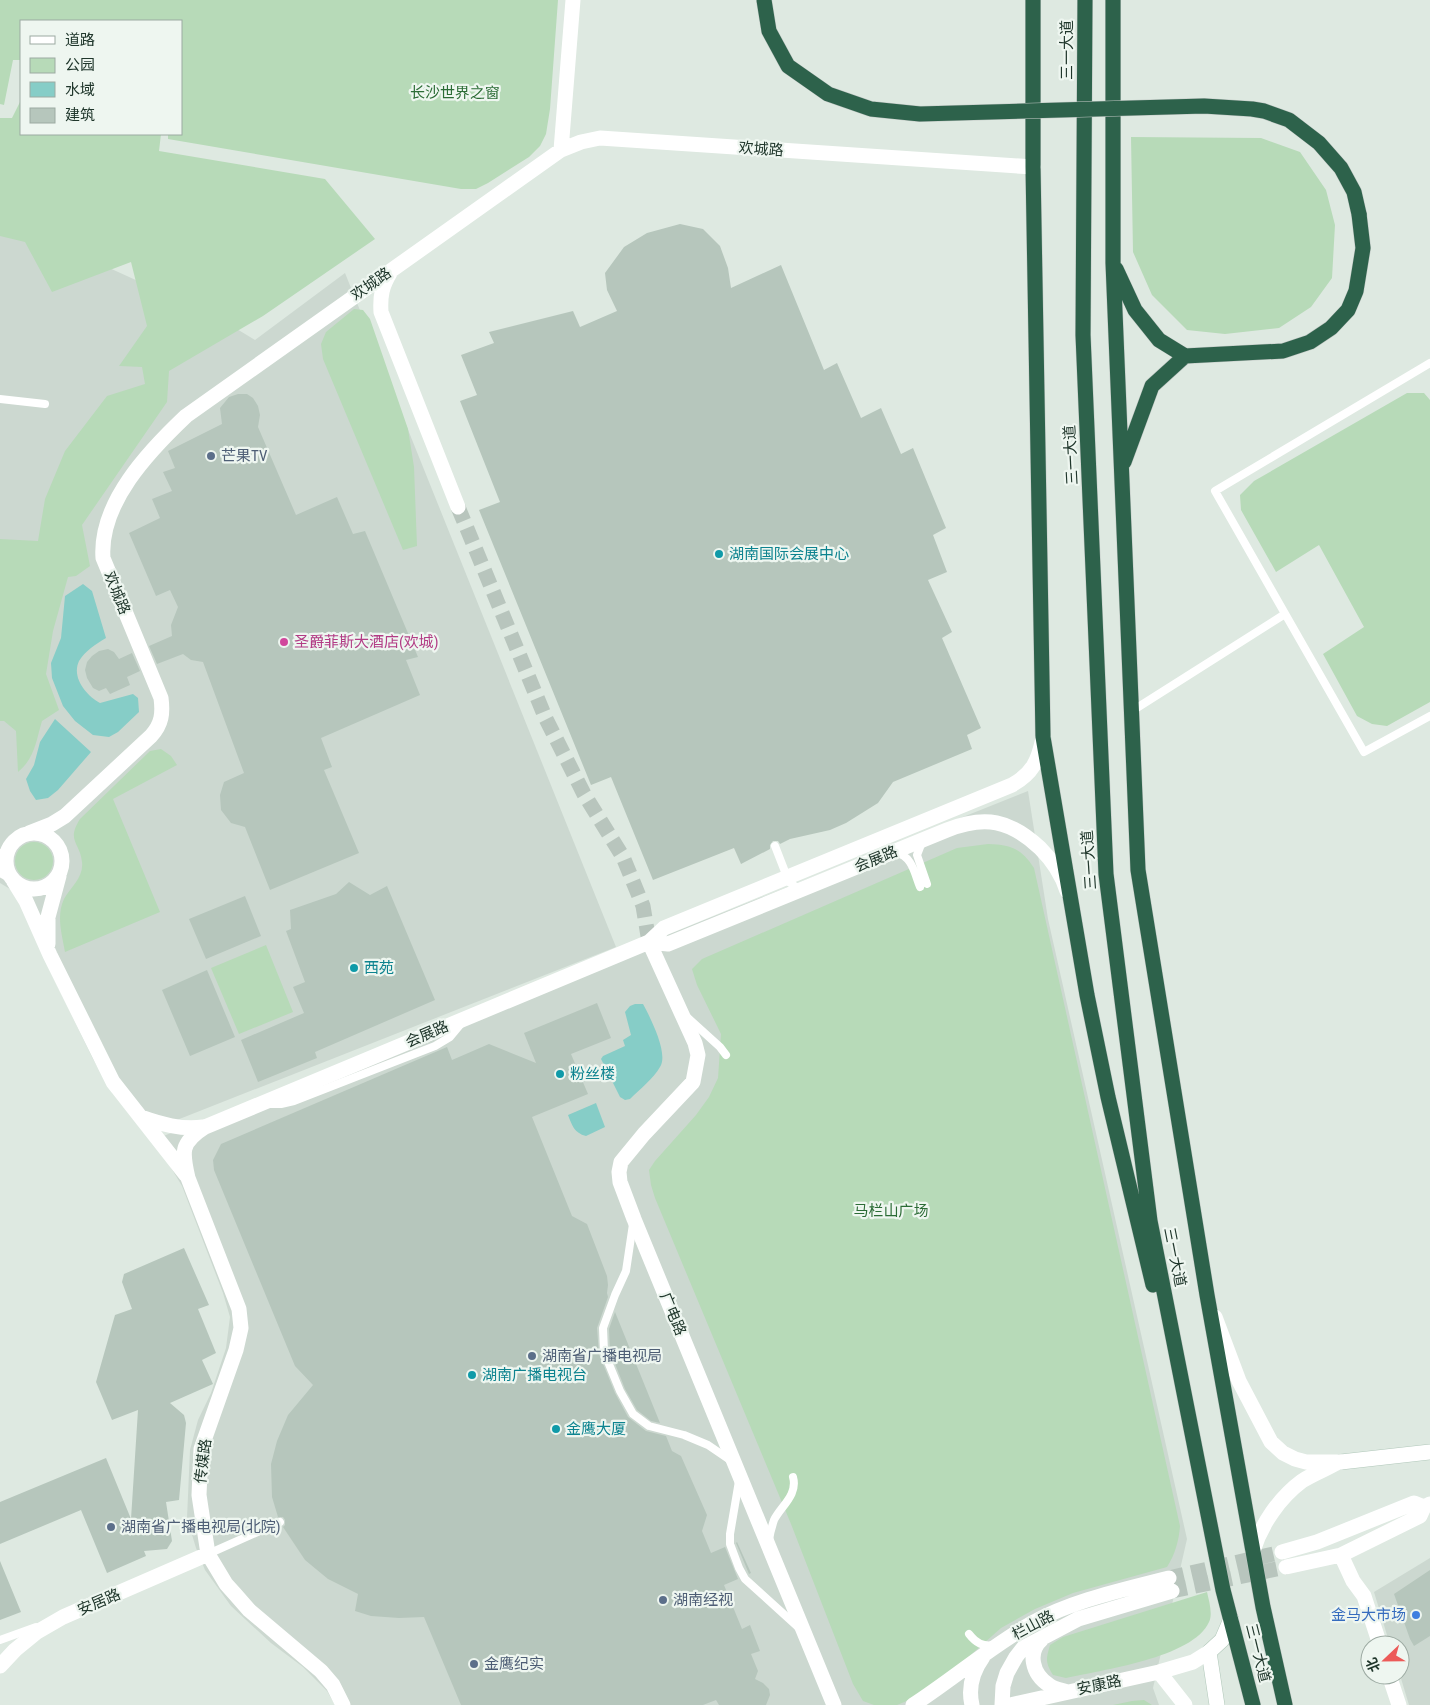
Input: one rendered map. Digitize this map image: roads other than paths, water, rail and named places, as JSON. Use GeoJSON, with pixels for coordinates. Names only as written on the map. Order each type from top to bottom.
{"type":"FeatureCollection","features":[{"type":"Feature","properties":{"kind":"highway"},"geometry":{"type":"LineString","coordinates":[[764,0],[769,31],[788,66],[828,94],[870,109],[920,114],[1204,106],[1258,110],[1289,120],[1319,143],[1341,168],[1354,192],[1360,214],[1363,248],[1356,291],[1348,310],[1331,328],[1310,342],[1284,351],[1185,356],[1160,340],[1135,310],[1113,263]]}},
{"type":"Feature","properties":{"kind":"highway"},"geometry":{"type":"LineString","coordinates":[[1033,0],[1033,167],[1044,737],[1087,995],[1108,1097],[1210,1522]]}},
{"type":"Feature","properties":{"kind":"highway","name":"三一大道"},"geometry":{"type":"LineString","coordinates":[[1085,0],[1083,335],[1106,874],[1150,1221],[1223,1590],[1253,1705]]}},
{"type":"Feature","properties":{"kind":"highway","name":"三一大道"},"geometry":{"type":"LineString","coordinates":[[1113,0],[1113,263],[1138,870],[1206,1294],[1263,1607],[1285,1705]]}},
{"type":"Feature","properties":{"kind":"highway"},"geometry":{"type":"LineString","coordinates":[[1121,470],[1152,386],[1185,356]]}},
{"type":"Feature","properties":{"kind":"street"},"geometry":{"type":"LineString","coordinates":[[561,150],[573,0]]}},
{"type":"Feature","properties":{"kind":"street","name":"欢城路"},"geometry":{"type":"LineString","coordinates":[[29,833],[52,824],[65,816],[158,729],[162,713],[161,698],[103,558],[102,543],[107,524],[116,503],[141,463],[163,437],[186,416],[561,150],[581,142],[600,138],[1033,167]]}},
{"type":"Feature","properties":{"kind":"street"},"geometry":{"type":"LineString","coordinates":[[391,271],[383,286],[380,298],[381,312],[458,507]]}},
{"type":"Feature","properties":{"kind":"street","name":"会展路"},"geometry":{"type":"LineString","coordinates":[[205,1127],[649,942],[664,928],[788,881],[1018,782],[1035,765],[1044,737]]}},
{"type":"Feature","properties":{"kind":"street"},"geometry":{"type":"LineString","coordinates":[[50,955],[47,938],[48,917],[61,870],[61,837],[65,816]]}},
{"type":"Feature","properties":{"kind":"street","name":"会展路"},"geometry":{"type":"LineString","coordinates":[[788,881],[887,854],[958,825],[984,822],[1011,826],[1021,832],[1048,857],[1066,887],[1071,903]]}},
{"type":"Feature","properties":{"kind":"street"},"geometry":{"type":"LineString","coordinates":[[6,877],[8,872],[5,850],[15,840],[29,833],[46,835],[53,840],[62,854]]}},
{"type":"Feature","properties":{"kind":"street"},"geometry":{"type":"LineString","coordinates":[[6,877],[27,888],[44,887],[58,877],[61,870]]}},
{"type":"Feature","properties":{"kind":"street"},"geometry":{"type":"LineString","coordinates":[[6,877],[26,901],[50,955],[113,1082],[188,1178]]}},
{"type":"Feature","properties":{"kind":"street","name":"广电路"},"geometry":{"type":"LineString","coordinates":[[649,942],[695,1043],[698,1055],[697,1065],[693,1082],[644,1134],[621,1162],[620,1182],[834,1705]]}},
{"type":"Feature","properties":{"kind":"street"},"geometry":{"type":"LineString","coordinates":[[141,1117],[172,1126],[205,1127]]}},
{"type":"Feature","properties":{"kind":"street"},"geometry":{"type":"LineString","coordinates":[[188,1178],[183,1159],[185,1147],[191,1135],[205,1127]]}},
{"type":"Feature","properties":{"kind":"street","name":"传媒路"},"geometry":{"type":"LineString","coordinates":[[188,1178],[239,1309],[240,1328],[234,1359],[201,1449],[199,1495],[208,1554],[226,1584],[249,1610],[321,1671],[332,1685],[343,1705]]}},
{"type":"Feature","properties":{"kind":"street"},"geometry":{"type":"LineString","coordinates":[[1206,1294],[1239,1381],[1271,1442],[1283,1453],[1306,1462],[1341,1462],[1427,1456]]}},
{"type":"Feature","properties":{"kind":"street"},"geometry":{"type":"LineString","coordinates":[[1253,1551],[1258,1534],[1288,1494],[1303,1481],[1341,1462]]}},
{"type":"Feature","properties":{"kind":"street"},"geometry":{"type":"LineString","coordinates":[[1282,1552],[1317,1542],[1414,1503],[1428,1505],[1420,1516],[1340,1555],[1286,1567]]}},
{"type":"Feature","properties":{"kind":"street","name":"安居路"},"geometry":{"type":"LineString","coordinates":[[0,1666],[15,1650],[37,1632],[63,1617],[208,1554]]}},
{"type":"Feature","properties":{"kind":"street"},"geometry":{"type":"LineString","coordinates":[[1340,1555],[1353,1581],[1364,1596],[1377,1635]]}},
{"type":"Feature","properties":{"kind":"street","name":"栏山路"},"geometry":{"type":"LineString","coordinates":[[913,1705],[1032,1623],[1093,1598],[1171,1584],[1078,1619],[1023,1648],[1007,1672],[1003,1686],[1002,1705]]}},
{"type":"Feature","properties":{"kind":"street"},"geometry":{"type":"LineString","coordinates":[[1217,1705],[1209,1652],[1222,1640],[1231,1619]]}},
{"type":"Feature","properties":{"kind":"street"},"geometry":{"type":"LineString","coordinates":[[1044,1637],[1035,1645],[1032,1653],[1032,1660],[1036,1671],[1042,1680],[1050,1686],[1068,1692]]}},
{"type":"Feature","properties":{"kind":"street","name":"安康路"},"geometry":{"type":"LineString","coordinates":[[1010,1705],[1159,1672],[1193,1662],[1209,1652]]}},
{"type":"Feature","properties":{"kind":"street"},"geometry":{"type":"LineString","coordinates":[[972,1705],[970,1690],[972,1678],[985,1654]]}},
{"type":"Feature","properties":{"kind":"street"},"geometry":{"type":"LineString","coordinates":[[1159,1672],[1184,1705]]}},
{"type":"Feature","properties":{"kind":"street"},"geometry":{"type":"LineString","coordinates":[[1392,1685],[1399,1705]]}},
{"type":"Feature","properties":{"kind":"lane"},"geometry":{"type":"LineString","coordinates":[[1430,363],[1215,491],[1364,752],[1430,716]]}},
{"type":"Feature","properties":{"kind":"lane"},"geometry":{"type":"LineString","coordinates":[[0,399],[45,404]]}},
{"type":"Feature","properties":{"kind":"lane"},"geometry":{"type":"LineString","coordinates":[[1132,711],[1286,614]]}},
{"type":"Feature","properties":{"kind":"lane"},"geometry":{"type":"LineString","coordinates":[[887,854],[900,854],[909,860],[924,886],[917,855],[918,848],[924,839]]}},
{"type":"Feature","properties":{"kind":"lane"},"geometry":{"type":"LineString","coordinates":[[775,846],[788,881]]}},
{"type":"Feature","properties":{"kind":"lane"},"geometry":{"type":"LineString","coordinates":[[682,1012],[720,1047],[726,1055]]}},
{"type":"Feature","properties":{"kind":"lane"},"geometry":{"type":"LineString","coordinates":[[634,1219],[626,1271],[603,1328],[604,1352],[620,1391],[633,1414],[649,1426],[684,1435],[708,1445],[734,1462]]}},
{"type":"Feature","properties":{"kind":"lane"},"geometry":{"type":"LineString","coordinates":[[740,1477],[730,1534],[730,1544],[739,1568],[745,1579],[804,1632]]}},
{"type":"Feature","properties":{"kind":"lane"},"geometry":{"type":"LineString","coordinates":[[768,1544],[775,1519],[791,1496],[794,1487],[793,1478]]}},
{"type":"Feature","properties":{"kind":"lane"},"geometry":{"type":"LineString","coordinates":[[208,1554],[280,1522]]}},
{"type":"Feature","properties":{"kind":"lane"},"geometry":{"type":"LineString","coordinates":[[0,1640],[63,1617]]}},
{"type":"Feature","properties":{"kind":"lane"},"geometry":{"type":"LineString","coordinates":[[969,1634],[980,1645],[990,1646],[999,1644]]}},
{"type":"Feature","properties":{"kind":"water"},"geometry":{"type":"Polygon","coordinates":[[[83,584],[92,591],[106,638],[81,657],[77,667],[79,680],[90,696],[100,703],[133,694],[138,698],[139,712],[118,732],[109,737],[93,735],[75,721],[63,706],[52,678],[51,663],[61,638],[65,596],[83,584]]]}},
{"type":"Feature","properties":{"kind":"water"},"geometry":{"type":"Polygon","coordinates":[[[55,719],[91,752],[58,790],[48,798],[36,800],[30,791],[26,779],[34,765],[40,742],[55,719]]]}},
{"type":"Feature","properties":{"kind":"water"},"geometry":{"type":"Polygon","coordinates":[[[643,1004],[650,1018],[658,1036],[662,1061],[660,1067],[650,1080],[630,1099],[625,1100],[620,1097],[601,1059],[603,1056],[625,1046],[623,1040],[631,1035],[625,1012],[630,1006],[643,1004]]]}},
{"type":"Feature","properties":{"kind":"water"},"geometry":{"type":"Polygon","coordinates":[[[596,1103],[605,1127],[586,1136],[582,1135],[574,1128],[568,1115],[596,1103]]]}},
{"type":"Feature","properties":{"kind":"tunnel"},"geometry":{"type":"LineString","coordinates":[[458,507],[546,719],[584,794],[623,857],[643,906],[649,942]]}},
{"type":"Feature","properties":{"kind":"tunnel"},"geometry":{"type":"LineString","coordinates":[[1169,1578],[1282,1552]]}},
{"type":"Feature","properties":{"kind":"tunnel"},"geometry":{"type":"LineString","coordinates":[[1172,1591],[1286,1567]]}},
{"type":"Feature","properties":{"kind":"place","name":"芒果TV"},"geometry":{"type":"Point","coordinates":[211,456]}},
{"type":"Feature","properties":{"kind":"place","name":"湖南国际会展中心"},"geometry":{"type":"Point","coordinates":[719,554]}},
{"type":"Feature","properties":{"kind":"place","name":"圣爵菲斯大酒店(欢城)"},"geometry":{"type":"Point","coordinates":[284,642]}},
{"type":"Feature","properties":{"kind":"place","name":"西苑"},"geometry":{"type":"Point","coordinates":[354,968]}},
{"type":"Feature","properties":{"kind":"place","name":"粉丝楼"},"geometry":{"type":"Point","coordinates":[560,1074]}},
{"type":"Feature","properties":{"kind":"place","name":"湖南省广播电视局"},"geometry":{"type":"Point","coordinates":[532,1356]}},
{"type":"Feature","properties":{"kind":"place","name":"湖南广播电视台"},"geometry":{"type":"Point","coordinates":[472,1375]}},
{"type":"Feature","properties":{"kind":"place","name":"金鹰大厦"},"geometry":{"type":"Point","coordinates":[556,1429]}},
{"type":"Feature","properties":{"kind":"place","name":"湖南省广播电视局(北院)"},"geometry":{"type":"Point","coordinates":[111,1527]}},
{"type":"Feature","properties":{"kind":"place","name":"湖南经视"},"geometry":{"type":"Point","coordinates":[663,1600]}},
{"type":"Feature","properties":{"kind":"place","name":"金马大市场"},"geometry":{"type":"Point","coordinates":[1416,1615]}},
{"type":"Feature","properties":{"kind":"place","name":"金鹰纪实"},"geometry":{"type":"Point","coordinates":[474,1664]}},
{"type":"Feature","properties":{"kind":"park label","name":"长沙世界之窗"},"geometry":{"type":"Point","coordinates":[455,93]}},
{"type":"Feature","properties":{"kind":"park label","name":"马栏山广场"},"geometry":{"type":"Point","coordinates":[891,1211]}}]}
